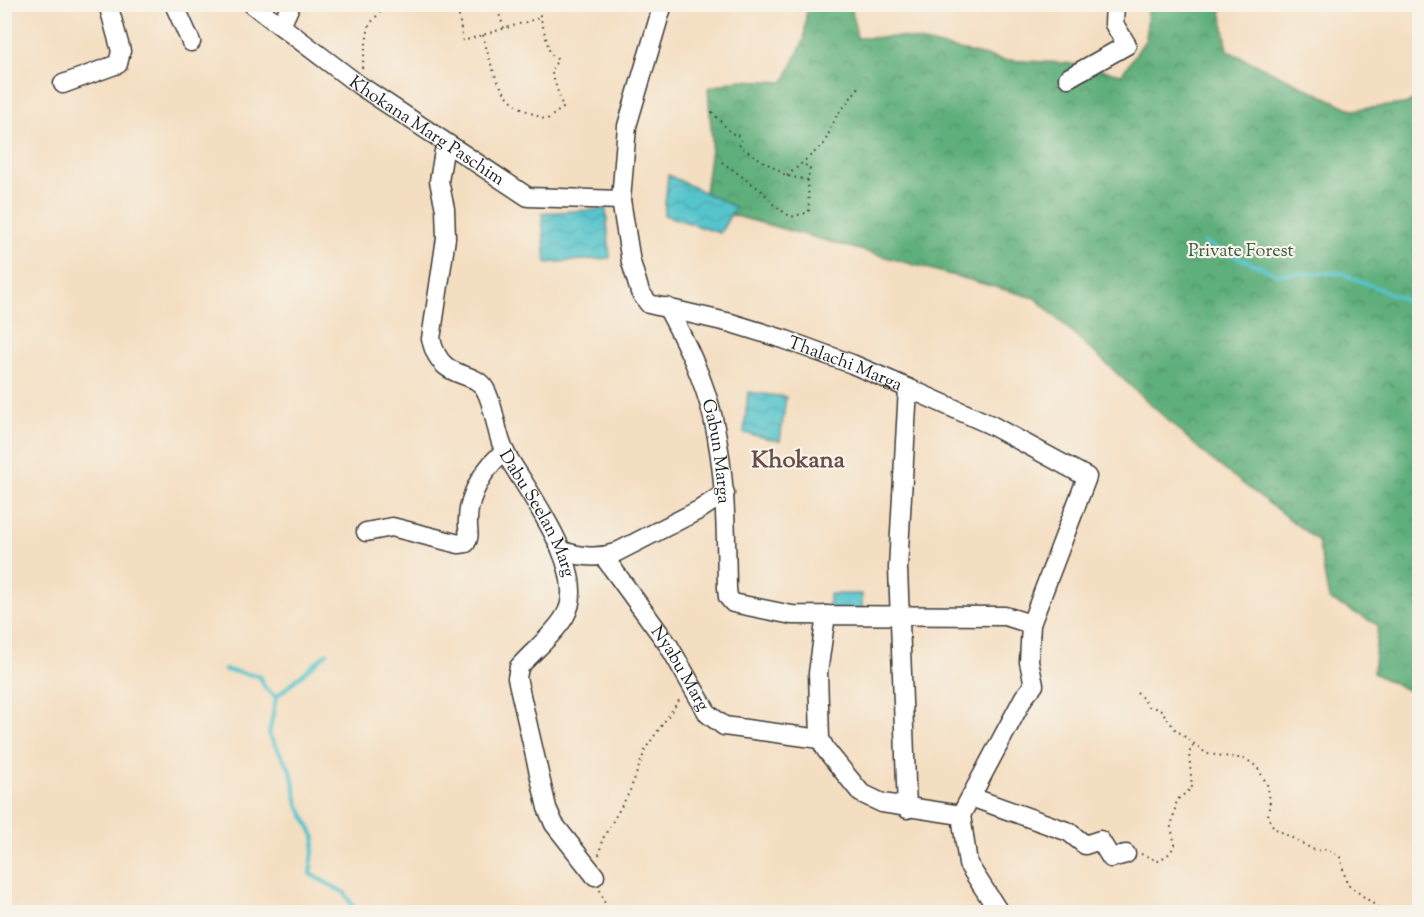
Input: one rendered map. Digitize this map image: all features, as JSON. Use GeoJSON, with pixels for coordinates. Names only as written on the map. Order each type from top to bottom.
{"type":"FeatureCollection","features":[{"type":"Feature","properties":{"kind":"street"},"geometry":{"type":"LineString","coordinates":[[63,84],[118,64],[121,51],[108,4]]}},
{"type":"Feature","properties":{"kind":"street"},"geometry":{"type":"LineString","coordinates":[[174,4],[191,42]]}},
{"type":"Feature","properties":{"kind":"street","name":"Khokana Marg Paschim"},"geometry":{"type":"LineString","coordinates":[[252,4],[359,85],[445,145],[528,197],[621,200]]}},
{"type":"Feature","properties":{"kind":"street"},"geometry":{"type":"LineString","coordinates":[[281,26],[291,4]]}},
{"type":"Feature","properties":{"kind":"street","name":"Thalachi Marga"},"geometry":{"type":"LineString","coordinates":[[663,4],[627,126],[621,200],[631,262],[640,292],[650,304],[786,340],[852,364],[908,388],[898,568],[907,808]]}},
{"type":"Feature","properties":{"kind":"street"},"geometry":{"type":"LineString","coordinates":[[1068,78],[1096,60],[1127,45],[1114,24],[1115,4]]}},
{"type":"Feature","properties":{"kind":"street","name":"Dabu Seelan Marg"},"geometry":{"type":"LineString","coordinates":[[445,145],[439,181],[446,238],[431,339],[434,352],[443,364],[459,375],[471,378],[484,388],[505,452],[563,551],[572,595],[566,616],[519,668],[517,678],[547,808],[554,824],[595,876]]}},
{"type":"Feature","properties":{"kind":"street","name":"Gabun Marga"},"geometry":{"type":"LineString","coordinates":[[667,307],[692,356],[713,418],[725,493],[728,597],[733,603],[792,615],[826,615]]}},
{"type":"Feature","properties":{"kind":"street"},"geometry":{"type":"LineString","coordinates":[[908,388],[991,424],[1086,477],[1031,624],[1029,662],[1034,685],[1024,697],[961,815],[968,864],[999,912]]}},
{"type":"Feature","properties":{"kind":"street"},"geometry":{"type":"LineString","coordinates":[[366,532],[392,527],[411,534],[459,544],[466,543],[470,537],[467,519],[482,472],[493,460],[505,452]]}},
{"type":"Feature","properties":{"kind":"street"},"geometry":{"type":"LineString","coordinates":[[563,551],[580,557],[604,556],[699,510],[725,493]]}},
{"type":"Feature","properties":{"kind":"street","name":"Nyabu Marg"},"geometry":{"type":"LineString","coordinates":[[604,556],[669,646],[708,714],[724,726],[820,739]]}},
{"type":"Feature","properties":{"kind":"street"},"geometry":{"type":"LineString","coordinates":[[961,815],[882,803],[861,793],[826,750],[820,739],[818,673],[826,615],[1005,616],[1031,624]]}},
{"type":"Feature","properties":{"kind":"street"},"geometry":{"type":"LineString","coordinates":[[970,797],[1069,832],[1085,845],[1100,840],[1112,858],[1126,854]]}},
{"type":"Feature","properties":{"kind":"path"},"geometry":{"type":"LineString","coordinates":[[359,85],[369,25],[381,11],[382,4]]}},
{"type":"Feature","properties":{"kind":"path"},"geometry":{"type":"LineString","coordinates":[[457,4],[463,41],[540,18]]}},
{"type":"Feature","properties":{"kind":"path"},"geometry":{"type":"LineString","coordinates":[[504,28],[499,14],[510,4]]}},
{"type":"Feature","properties":{"kind":"path"},"geometry":{"type":"LineString","coordinates":[[483,35],[491,66],[501,88],[514,103],[546,120],[563,108],[551,69],[558,60],[550,53],[537,4]]}},
{"type":"Feature","properties":{"kind":"path"},"geometry":{"type":"LineString","coordinates":[[787,176],[824,144],[836,117],[859,87]]}},
{"type":"Feature","properties":{"kind":"path"},"geometry":{"type":"LineString","coordinates":[[712,112],[732,134],[736,133],[742,141],[739,146],[787,176],[808,180]]}},
{"type":"Feature","properties":{"kind":"path"},"geometry":{"type":"LineString","coordinates":[[722,162],[762,191],[774,205],[791,217],[809,212],[810,168],[802,163]]}},
{"type":"Feature","properties":{"kind":"path"},"geometry":{"type":"LineString","coordinates":[[608,912],[595,876],[602,840],[629,793],[646,748],[691,684]]}},
{"type":"Feature","properties":{"kind":"path"},"geometry":{"type":"LineString","coordinates":[[1137,692],[1149,706],[1161,710],[1175,729],[1207,754],[1246,759],[1257,767],[1267,784],[1270,800],[1268,817],[1274,828],[1316,851],[1327,849],[1340,857],[1347,884],[1384,912]]}},
{"type":"Feature","properties":{"kind":"path"},"geometry":{"type":"LineString","coordinates":[[1126,854],[1140,853],[1158,861],[1170,853],[1175,845],[1171,827],[1172,819],[1177,800],[1192,788],[1189,753],[1194,744]]}},
{"type":"Feature","properties":{"kind":"green space","name":"Private Forest"},"geometry":{"type":"Polygon","coordinates":[[[807,5],[851,5],[857,38],[901,37],[1004,60],[1066,63],[1122,74],[1146,39],[1148,5],[1220,5],[1228,51],[1353,110],[1404,104],[1419,99],[1419,696],[1373,673],[1378,625],[1329,599],[1318,541],[1208,457],[1035,298],[703,207],[712,141],[708,88],[738,80],[784,82],[804,40],[807,5]]]}},
{"type":"Feature","properties":{"kind":"water"},"geometry":{"type":"Polygon","coordinates":[[[668,175],[735,207],[720,233],[664,215],[668,175]]]}},
{"type":"Feature","properties":{"kind":"water"},"geometry":{"type":"Polygon","coordinates":[[[606,209],[610,258],[546,263],[542,213],[606,209]]]}},
{"type":"Feature","properties":{"kind":"water"},"geometry":{"type":"Polygon","coordinates":[[[748,392],[786,397],[780,441],[744,433],[748,392]]]}},
{"type":"Feature","properties":{"kind":"water"},"geometry":{"type":"Polygon","coordinates":[[[829,594],[862,594],[862,615],[829,614],[829,594]]]}},
{"type":"Feature","properties":{"kind":"waterway"},"geometry":{"type":"LineString","coordinates":[[1204,243],[1277,274],[1341,273],[1406,300],[1420,326]]}},
{"type":"Feature","properties":{"kind":"waterway"},"geometry":{"type":"LineString","coordinates":[[327,653],[276,697],[269,735],[291,771],[298,804],[315,838],[310,874],[345,893],[356,912]]}},
{"type":"Feature","properties":{"kind":"waterway"},"geometry":{"type":"LineString","coordinates":[[225,670],[259,676],[266,689],[276,697]]}},
{"type":"Feature","properties":{"kind":"district","name":"Khokana"},"geometry":{"type":"Point","coordinates":[798,459]}}]}
